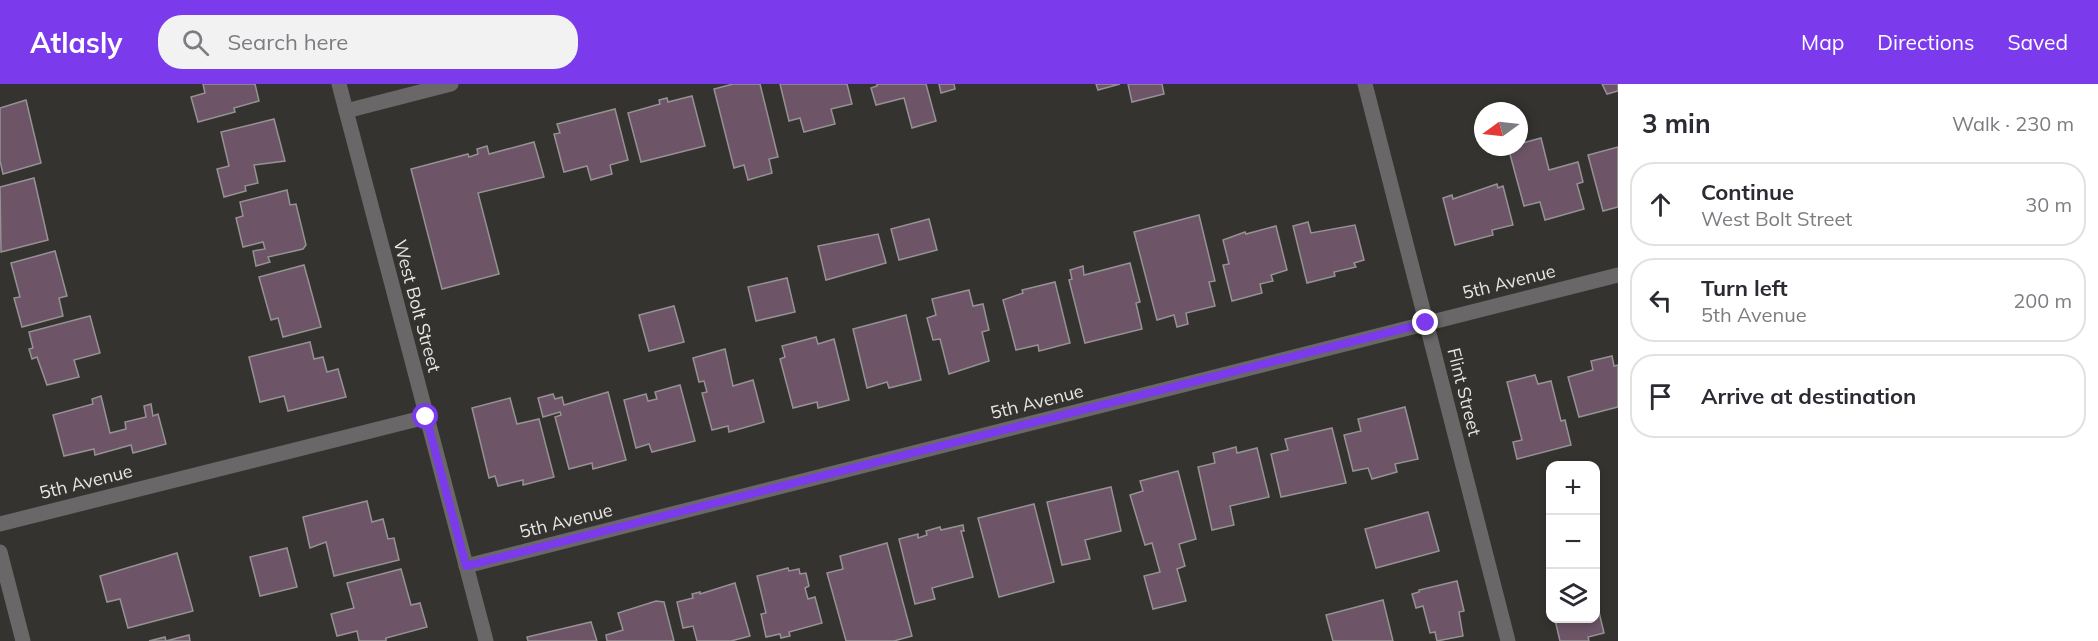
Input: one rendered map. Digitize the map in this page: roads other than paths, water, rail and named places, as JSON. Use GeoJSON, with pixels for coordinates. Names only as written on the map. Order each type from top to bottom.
{"type":"FeatureCollection","features":[{"type":"Feature","properties":{"kind":"street","name":"West Bolt Street"},"geometry":{"type":"LineString","coordinates":[[339,84],[486,641]]}},
{"type":"Feature","properties":{"kind":"street"},"geometry":{"type":"LineString","coordinates":[[346,111],[451,84]]}},
{"type":"Feature","properties":{"kind":"street","name":"Flint Street"},"geometry":{"type":"LineString","coordinates":[[1365,84],[1508,641]]}},
{"type":"Feature","properties":{"kind":"street","name":"5th Avenue"},"geometry":{"type":"LineString","coordinates":[[466,566],[1618,275]]}},
{"type":"Feature","properties":{"kind":"street","name":"5th Avenue"},"geometry":{"type":"LineString","coordinates":[[0,524],[426,417]]}},
{"type":"Feature","properties":{"kind":"street"},"geometry":{"type":"LineString","coordinates":[[0,552],[23,641]]}}]}
